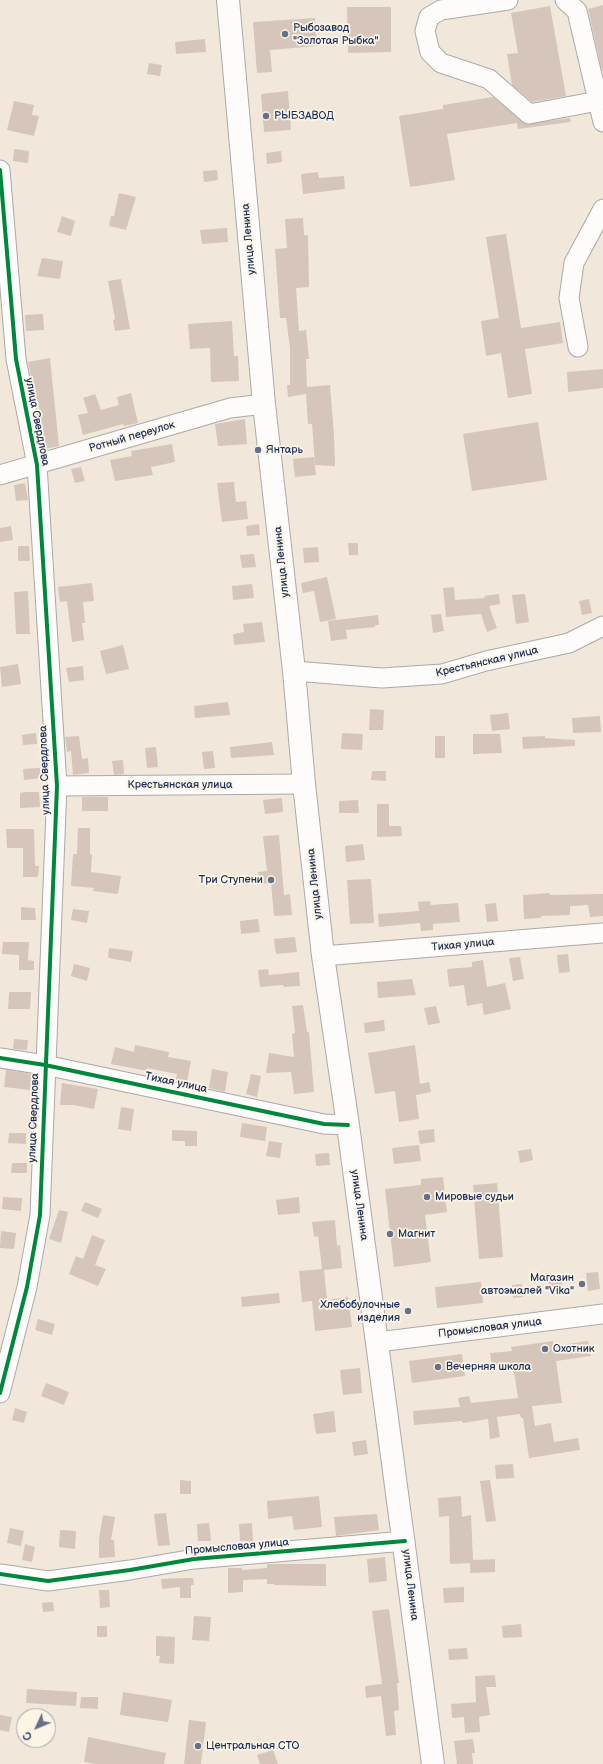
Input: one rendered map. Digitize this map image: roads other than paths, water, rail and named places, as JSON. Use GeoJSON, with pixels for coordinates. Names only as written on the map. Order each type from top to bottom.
{"type":"FeatureCollection","features":[{"type":"Feature","properties":{"kind":"main road","name":"улица Ленина"},"geometry":{"type":"LineString","coordinates":[[228,0],[264,404],[294,671],[304,784],[323,956],[378,1342],[434,1764]]}},
{"type":"Feature","properties":{"kind":"street"},"geometry":{"type":"LineString","coordinates":[[508,0],[441,10],[429,17],[425,31],[430,52],[441,63],[489,79],[529,114],[598,101]]}},
{"type":"Feature","properties":{"kind":"street"},"geometry":{"type":"LineString","coordinates":[[565,0],[577,11],[603,122]]}},
{"type":"Feature","properties":{"kind":"street","name":"улица Свердлова"},"geometry":{"type":"LineString","coordinates":[[0,170],[16,359],[37,464],[57,786],[40,1215],[27,1287],[0,1393]]}},
{"type":"Feature","properties":{"kind":"street"},"geometry":{"type":"LineString","coordinates":[[578,347],[570,298],[574,263],[603,209]]}},
{"type":"Feature","properties":{"kind":"street","name":"Ротный переулок"},"geometry":{"type":"LineString","coordinates":[[0,475],[230,408],[264,404]]}},
{"type":"Feature","properties":{"kind":"street","name":"Крестьянская улица"},"geometry":{"type":"LineString","coordinates":[[294,671],[382,678],[442,674],[486,661],[569,643],[603,626]]}},
{"type":"Feature","properties":{"kind":"street","name":"Крестьянская улица"},"geometry":{"type":"LineString","coordinates":[[57,786],[304,784]]}},
{"type":"Feature","properties":{"kind":"street","name":"Тихая улица"},"geometry":{"type":"LineString","coordinates":[[323,956],[603,934]]}},
{"type":"Feature","properties":{"kind":"street","name":"Тихая улица"},"geometry":{"type":"LineString","coordinates":[[0,1058],[45,1064],[324,1124],[348,1125]]}},
{"type":"Feature","properties":{"kind":"street","name":"Промысловая улица"},"geometry":{"type":"LineString","coordinates":[[378,1342],[603,1314]]}},
{"type":"Feature","properties":{"kind":"street","name":"Промысловая улица"},"geometry":{"type":"LineString","coordinates":[[0,1574],[48,1581],[130,1570],[194,1559],[405,1542]]}},
{"type":"Feature","properties":{"kind":"place","name":"Рыбозавод \"Золотая Рыбка\""},"geometry":{"type":"Point","coordinates":[285,34]}},
{"type":"Feature","properties":{"kind":"place","name":"РЫБЗАВОД"},"geometry":{"type":"Point","coordinates":[266,116]}},
{"type":"Feature","properties":{"kind":"place","name":"Янтарь"},"geometry":{"type":"Point","coordinates":[258,450]}},
{"type":"Feature","properties":{"kind":"place","name":"Три Ступени"},"geometry":{"type":"Point","coordinates":[271,880]}},
{"type":"Feature","properties":{"kind":"place","name":"Мировые судьи"},"geometry":{"type":"Point","coordinates":[427,1197]}},
{"type":"Feature","properties":{"kind":"place","name":"Магнит"},"geometry":{"type":"Point","coordinates":[390,1234]}},
{"type":"Feature","properties":{"kind":"place","name":"Магазин автоэмалей \"Vika\""},"geometry":{"type":"Point","coordinates":[582,1284]}},
{"type":"Feature","properties":{"kind":"place","name":"Хлебобулочные изделия"},"geometry":{"type":"Point","coordinates":[408,1311]}},
{"type":"Feature","properties":{"kind":"place","name":"Охотник"},"geometry":{"type":"Point","coordinates":[545,1349]}},
{"type":"Feature","properties":{"kind":"place","name":"Вечерняя школа"},"geometry":{"type":"Point","coordinates":[438,1367]}},
{"type":"Feature","properties":{"kind":"place","name":"Центральная СТО"},"geometry":{"type":"Point","coordinates":[198,1746]}}]}
